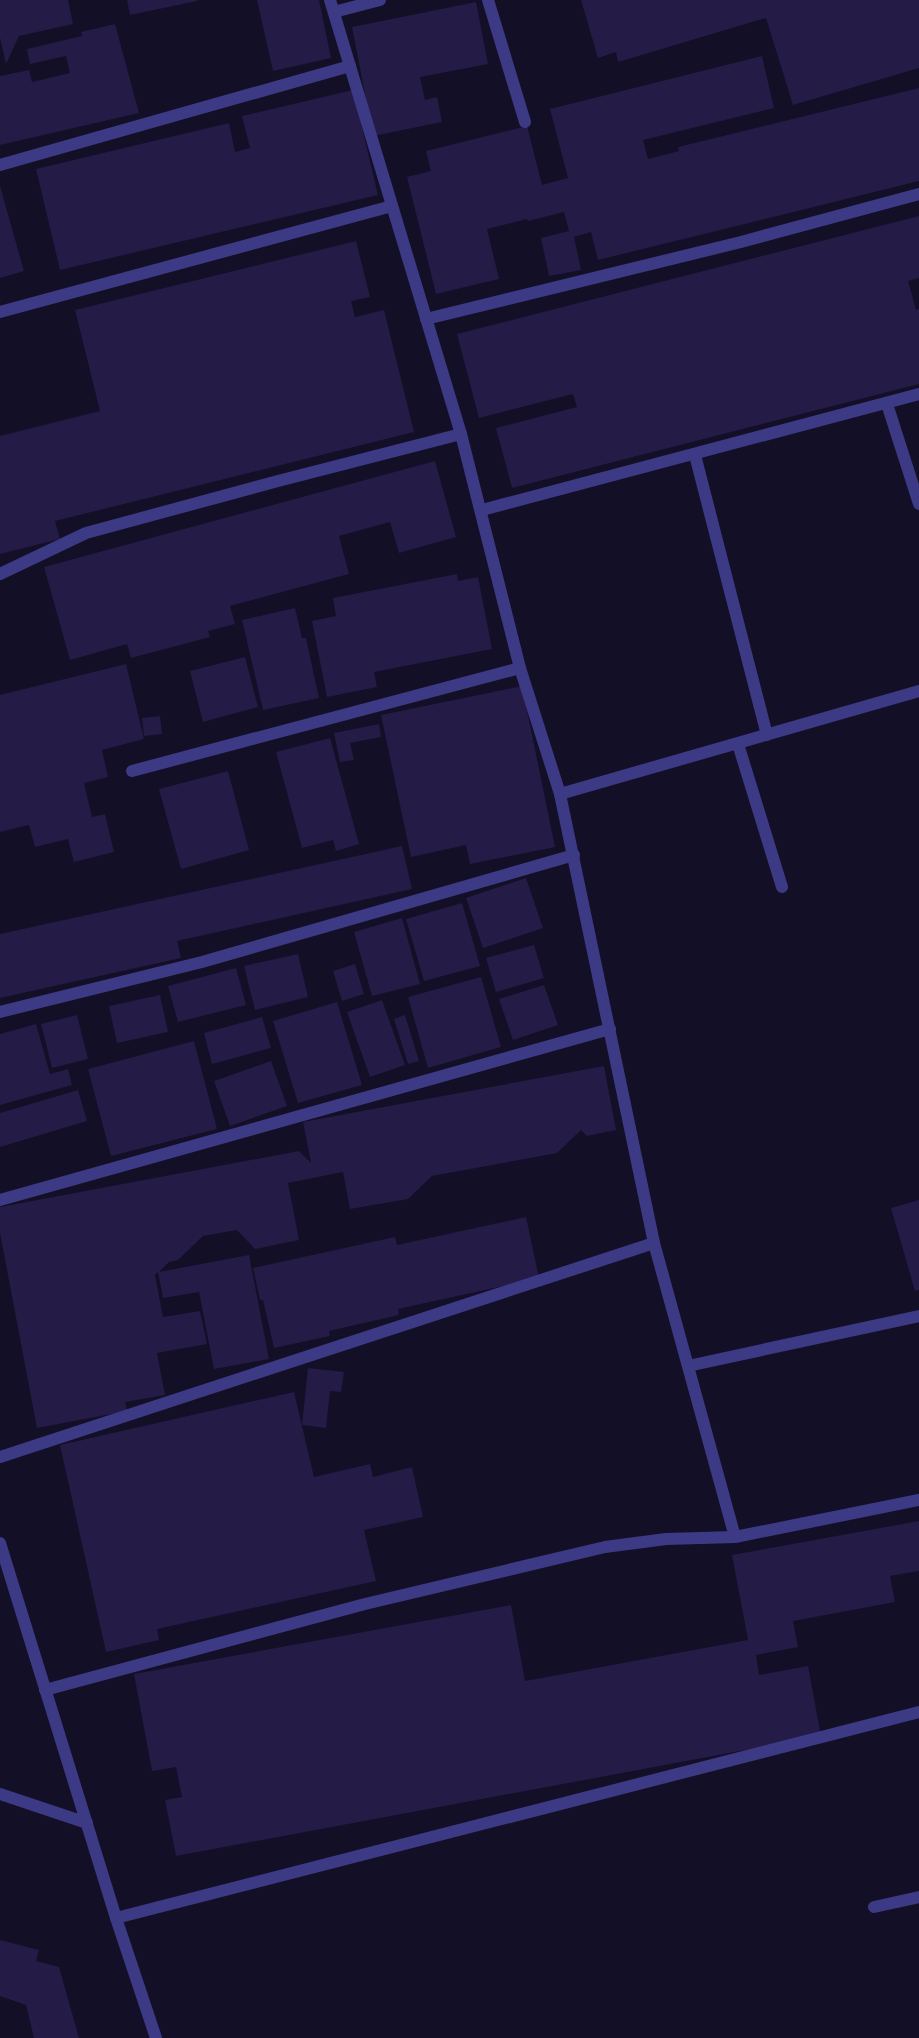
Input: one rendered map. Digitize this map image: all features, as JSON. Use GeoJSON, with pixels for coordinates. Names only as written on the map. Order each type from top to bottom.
{"type":"FeatureCollection","features":[{"type":"Feature","properties":{"kind":"street"},"geometry":{"type":"LineString","coordinates":[[380,0],[332,6],[462,434],[520,668],[560,794],[654,1243],[735,1537]]}},
{"type":"Feature","properties":{"kind":"street"},"geometry":{"type":"LineString","coordinates":[[488,0],[525,122]]}},
{"type":"Feature","properties":{"kind":"street"},"geometry":{"type":"LineString","coordinates":[[0,165],[350,66]]}},
{"type":"Feature","properties":{"kind":"street"},"geometry":{"type":"LineString","coordinates":[[426,319],[741,242],[919,194]]}},
{"type":"Feature","properties":{"kind":"street"},"geometry":{"type":"LineString","coordinates":[[0,312],[392,206]]}},
{"type":"Feature","properties":{"kind":"street"},"geometry":{"type":"LineString","coordinates":[[482,510],[919,394]]}},
{"type":"Feature","properties":{"kind":"street"},"geometry":{"type":"LineString","coordinates":[[886,404],[919,504]]}},
{"type":"Feature","properties":{"kind":"street"},"geometry":{"type":"LineString","coordinates":[[0,574],[86,533],[462,434]]}},
{"type":"Feature","properties":{"kind":"street"},"geometry":{"type":"LineString","coordinates":[[695,455],[767,736]]}},
{"type":"Feature","properties":{"kind":"street"},"geometry":{"type":"LineString","coordinates":[[132,771],[520,668]]}},
{"type":"Feature","properties":{"kind":"street"},"geometry":{"type":"LineString","coordinates":[[560,794],[919,691]]}},
{"type":"Feature","properties":{"kind":"street"},"geometry":{"type":"LineString","coordinates":[[738,744],[782,887]]}},
{"type":"Feature","properties":{"kind":"street"},"geometry":{"type":"LineString","coordinates":[[0,1012],[202,962],[574,855]]}},
{"type":"Feature","properties":{"kind":"street"},"geometry":{"type":"LineString","coordinates":[[0,1200],[610,1030]]}},
{"type":"Feature","properties":{"kind":"street"},"geometry":{"type":"LineString","coordinates":[[0,1457],[654,1243]]}},
{"type":"Feature","properties":{"kind":"street"},"geometry":{"type":"LineString","coordinates":[[688,1366],[919,1316]]}},
{"type":"Feature","properties":{"kind":"street"},"geometry":{"type":"LineString","coordinates":[[45,1690],[365,1604],[605,1546],[666,1540],[735,1537],[919,1500]]}},
{"type":"Feature","properties":{"kind":"street"},"geometry":{"type":"LineString","coordinates":[[0,1543],[116,1918],[156,2038]]}},
{"type":"Feature","properties":{"kind":"street"},"geometry":{"type":"LineString","coordinates":[[116,1918],[919,1712]]}},
{"type":"Feature","properties":{"kind":"street"},"geometry":{"type":"LineString","coordinates":[[0,1794],[87,1823]]}},
{"type":"Feature","properties":{"kind":"street"},"geometry":{"type":"LineString","coordinates":[[874,1907],[919,1897]]}},
{"type":"Feature","properties":{"kind":"building"},"geometry":{"type":"Polygon","coordinates":[[[0,0],[68,0],[73,24],[19,36],[6,64],[0,38],[0,0]]]}},
{"type":"Feature","properties":{"kind":"building"},"geometry":{"type":"Polygon","coordinates":[[[127,0],[197,0],[197,1],[130,15],[127,0]]]}},
{"type":"Feature","properties":{"kind":"building"},"geometry":{"type":"Polygon","coordinates":[[[257,0],[319,0],[331,58],[273,71],[257,0]]]}},
{"type":"Feature","properties":{"kind":"building"},"geometry":{"type":"Polygon","coordinates":[[[581,0],[919,0],[919,68],[793,105],[766,18],[618,62],[616,52],[598,58],[581,0]]]}},
{"type":"Feature","properties":{"kind":"building"},"geometry":{"type":"Polygon","coordinates":[[[476,2],[488,64],[420,77],[425,100],[437,97],[442,122],[373,136],[352,27],[476,2]]]}},
{"type":"Feature","properties":{"kind":"building"},"geometry":{"type":"Polygon","coordinates":[[[115,24],[139,113],[0,145],[0,76],[29,70],[32,82],[70,73],[66,56],[30,64],[27,49],[82,36],[81,32],[115,24]]]}},
{"type":"Feature","properties":{"kind":"building"},"geometry":{"type":"Polygon","coordinates":[[[762,56],[774,108],[643,140],[648,159],[679,151],[678,147],[919,88],[919,181],[598,260],[591,232],[574,237],[581,270],[549,276],[541,238],[569,231],[564,212],[528,221],[527,219],[487,229],[499,279],[436,294],[407,177],[431,171],[426,151],[527,126],[542,185],[568,178],[550,109],[762,56]]]}},
{"type":"Feature","properties":{"kind":"building"},"geometry":{"type":"Polygon","coordinates":[[[353,90],[378,195],[60,270],[36,169],[229,123],[235,152],[250,148],[242,116],[353,90]]]}},
{"type":"Feature","properties":{"kind":"building"},"geometry":{"type":"Polygon","coordinates":[[[0,186],[24,271],[0,278],[0,186]]]}},
{"type":"Feature","properties":{"kind":"building"},"geometry":{"type":"Polygon","coordinates":[[[919,216],[919,278],[908,281],[916,310],[919,309],[919,384],[512,488],[496,428],[577,407],[573,394],[479,418],[457,334],[919,216]]]}},
{"type":"Feature","properties":{"kind":"building"},"geometry":{"type":"Polygon","coordinates":[[[356,241],[370,297],[351,301],[355,317],[384,310],[414,432],[55,521],[60,539],[0,554],[0,436],[100,411],[75,310],[356,241]]]}},
{"type":"Feature","properties":{"kind":"building"},"geometry":{"type":"Polygon","coordinates":[[[435,461],[456,537],[399,553],[390,522],[339,536],[349,574],[230,606],[235,624],[208,631],[210,637],[131,658],[127,644],[70,660],[44,567],[435,461]]]}},
{"type":"Feature","properties":{"kind":"building"},"geometry":{"type":"Polygon","coordinates":[[[457,574],[458,581],[478,577],[492,649],[374,672],[377,687],[327,697],[312,621],[336,616],[333,598],[457,574]]]}},
{"type":"Feature","properties":{"kind":"building"},"geometry":{"type":"Polygon","coordinates":[[[295,608],[302,638],[306,638],[319,698],[263,710],[242,620],[295,608]]]}},
{"type":"Feature","properties":{"kind":"building"},"geometry":{"type":"Polygon","coordinates":[[[245,657],[258,707],[203,722],[190,671],[245,657]]]}},
{"type":"Feature","properties":{"kind":"building"},"geometry":{"type":"Polygon","coordinates":[[[126,664],[144,739],[102,750],[108,777],[84,783],[92,817],[105,814],[114,852],[74,862],[68,839],[35,847],[29,825],[0,832],[0,695],[126,664]]]}},
{"type":"Feature","properties":{"kind":"building"},"geometry":{"type":"Polygon","coordinates":[[[522,686],[555,847],[470,864],[466,845],[411,857],[381,715],[522,686]]]}},
{"type":"Feature","properties":{"kind":"building"},"geometry":{"type":"Polygon","coordinates":[[[160,716],[162,734],[144,736],[142,718],[160,716]]]}},
{"type":"Feature","properties":{"kind":"building"},"geometry":{"type":"Polygon","coordinates":[[[379,724],[381,737],[350,743],[354,760],[340,762],[334,733],[379,724]]]}},
{"type":"Feature","properties":{"kind":"building"},"geometry":{"type":"Polygon","coordinates":[[[330,738],[359,844],[336,851],[333,840],[302,848],[276,752],[330,738]]]}},
{"type":"Feature","properties":{"kind":"building"},"geometry":{"type":"Polygon","coordinates":[[[228,771],[249,850],[181,869],[159,789],[228,771]]]}},
{"type":"Feature","properties":{"kind":"building"},"geometry":{"type":"Polygon","coordinates":[[[402,846],[412,889],[177,941],[181,958],[0,998],[0,934],[402,846]]]}},
{"type":"Feature","properties":{"kind":"building"},"geometry":{"type":"Polygon","coordinates":[[[526,878],[543,928],[483,948],[466,898],[526,878]]]}},
{"type":"Feature","properties":{"kind":"building"},"geometry":{"type":"Polygon","coordinates":[[[462,903],[480,966],[424,981],[406,919],[462,903]]]}},
{"type":"Feature","properties":{"kind":"building"},"geometry":{"type":"Polygon","coordinates":[[[402,918],[420,984],[372,996],[354,932],[402,918]]]}},
{"type":"Feature","properties":{"kind":"building"},"geometry":{"type":"Polygon","coordinates":[[[534,945],[544,978],[496,992],[486,958],[534,945]]]}},
{"type":"Feature","properties":{"kind":"building"},"geometry":{"type":"Polygon","coordinates":[[[298,954],[308,997],[255,1010],[244,966],[298,954]]]}},
{"type":"Feature","properties":{"kind":"building"},"geometry":{"type":"Polygon","coordinates":[[[355,964],[364,994],[342,1001],[333,971],[355,964]]]}},
{"type":"Feature","properties":{"kind":"building"},"geometry":{"type":"Polygon","coordinates":[[[236,968],[246,1005],[178,1022],[168,986],[236,968]]]}},
{"type":"Feature","properties":{"kind":"building"},"geometry":{"type":"Polygon","coordinates":[[[481,977],[501,1047],[428,1068],[408,997],[481,977]]]}},
{"type":"Feature","properties":{"kind":"building"},"geometry":{"type":"Polygon","coordinates":[[[544,985],[558,1025],[513,1040],[499,999],[544,985]]]}},
{"type":"Feature","properties":{"kind":"building"},"geometry":{"type":"Polygon","coordinates":[[[160,995],[168,1032],[117,1043],[109,1006],[160,995]]]}},
{"type":"Feature","properties":{"kind":"building"},"geometry":{"type":"Polygon","coordinates":[[[382,1000],[405,1065],[370,1077],[347,1012],[382,1000]]]}},
{"type":"Feature","properties":{"kind":"building"},"geometry":{"type":"Polygon","coordinates":[[[337,1002],[362,1085],[298,1103],[273,1021],[337,1002]]]}},
{"type":"Feature","properties":{"kind":"building"},"geometry":{"type":"Polygon","coordinates":[[[77,1015],[88,1059],[52,1068],[41,1024],[77,1015]]]}},
{"type":"Feature","properties":{"kind":"building"},"geometry":{"type":"Polygon","coordinates":[[[405,1015],[419,1061],[408,1064],[394,1019],[405,1015]]]}},
{"type":"Feature","properties":{"kind":"building"},"geometry":{"type":"Polygon","coordinates":[[[262,1017],[271,1048],[212,1064],[204,1033],[262,1017]]]}},
{"type":"Feature","properties":{"kind":"building"},"geometry":{"type":"Polygon","coordinates":[[[36,1024],[50,1074],[68,1069],[72,1085],[0,1105],[0,1034],[36,1024]]]}},
{"type":"Feature","properties":{"kind":"building"},"geometry":{"type":"Polygon","coordinates":[[[194,1041],[217,1129],[111,1156],[88,1069],[194,1041]]]}},
{"type":"Feature","properties":{"kind":"building"},"geometry":{"type":"Polygon","coordinates":[[[271,1061],[287,1106],[230,1126],[214,1081],[271,1061]]]}},
{"type":"Feature","properties":{"kind":"building"},"geometry":{"type":"Polygon","coordinates":[[[604,1066],[616,1130],[587,1136],[581,1130],[557,1153],[432,1176],[408,1199],[350,1209],[343,1172],[288,1183],[299,1240],[255,1249],[237,1230],[203,1236],[178,1260],[169,1262],[159,1272],[249,1255],[269,1359],[214,1369],[199,1292],[163,1298],[158,1272],[155,1275],[163,1317],[200,1311],[207,1344],[157,1353],[165,1395],[125,1402],[127,1411],[37,1428],[0,1233],[0,1207],[299,1151],[311,1163],[303,1122],[604,1066]]]}},
{"type":"Feature","properties":{"kind":"building"},"geometry":{"type":"Polygon","coordinates":[[[78,1090],[87,1121],[0,1147],[0,1113],[78,1090]]]}},
{"type":"Feature","properties":{"kind":"building"},"geometry":{"type":"Polygon","coordinates":[[[919,1200],[919,1290],[915,1291],[891,1208],[919,1200]]]}},
{"type":"Feature","properties":{"kind":"building"},"geometry":{"type":"Polygon","coordinates":[[[526,1217],[539,1278],[398,1309],[399,1315],[329,1331],[330,1336],[274,1348],[263,1300],[260,1300],[253,1268],[395,1237],[397,1245],[526,1217]]]}},
{"type":"Feature","properties":{"kind":"building"},"geometry":{"type":"Polygon","coordinates":[[[308,1368],[344,1372],[341,1392],[330,1391],[326,1428],[302,1425],[308,1368]]]}},
{"type":"Feature","properties":{"kind":"building"},"geometry":{"type":"Polygon","coordinates":[[[294,1392],[314,1477],[370,1464],[373,1477],[412,1467],[423,1517],[364,1530],[376,1581],[157,1629],[159,1640],[106,1652],[60,1445],[294,1392]]]}},
{"type":"Feature","properties":{"kind":"building"},"geometry":{"type":"Polygon","coordinates":[[[919,1521],[919,1571],[890,1576],[895,1602],[793,1621],[798,1647],[756,1655],[759,1675],[808,1666],[821,1736],[176,1856],[165,1800],[182,1797],[176,1767],[152,1771],[134,1674],[511,1605],[525,1681],[748,1640],[732,1555],[919,1521]]]}},
{"type":"Feature","properties":{"kind":"building"},"geometry":{"type":"Polygon","coordinates":[[[0,1940],[39,1950],[36,1961],[59,1967],[79,2038],[34,2038],[26,2005],[0,1996],[0,1940]]]}}]}
